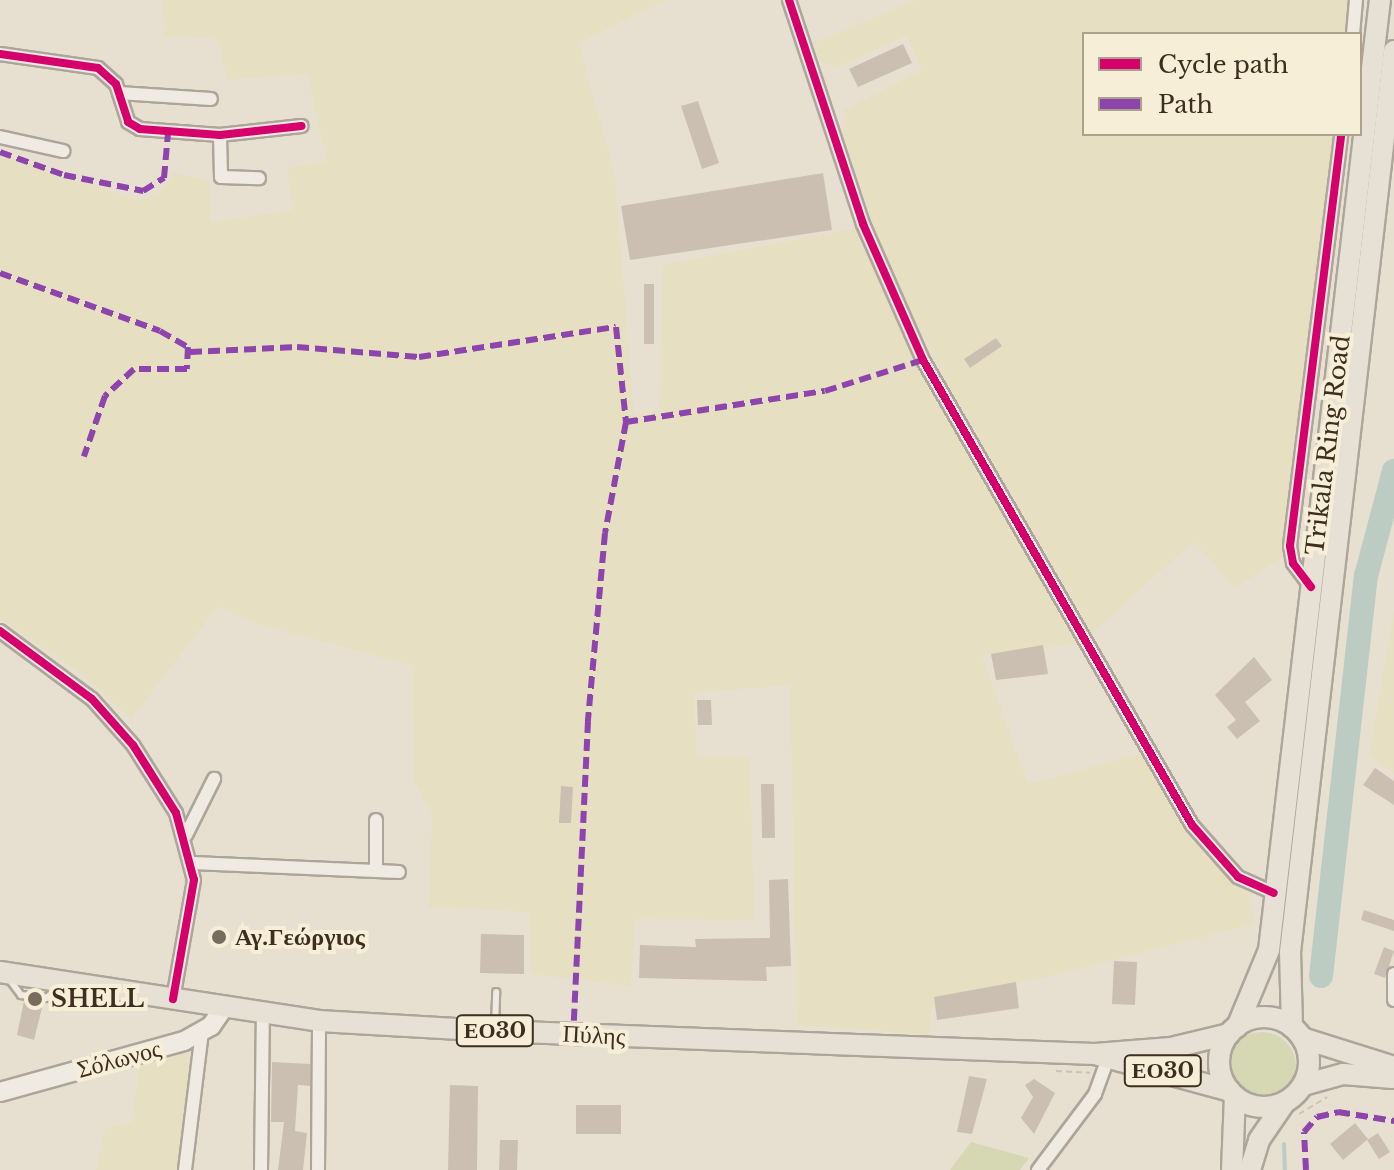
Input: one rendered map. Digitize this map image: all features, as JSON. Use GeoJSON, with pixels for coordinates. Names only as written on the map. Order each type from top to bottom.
{"type":"FeatureCollection","features":[{"type":"Feature","properties":{"kind":"main road","name":"Trikala Ring Road"},"geometry":{"type":"LineString","coordinates":[[1233,1030],[1268,957],[1380,0]]}},
{"type":"Feature","properties":{"kind":"main road","name":"Trikala Ring Road"},"geometry":{"type":"LineString","coordinates":[[1297,1033],[1290,952],[1394,51]]}},
{"type":"Feature","properties":{"kind":"main road","name":"Πύλης"},"geometry":{"type":"LineString","coordinates":[[2,972],[319,1021],[1101,1056]]}},
{"type":"Feature","properties":{"kind":"main road","name":"ΕΟ30"},"geometry":{"type":"LineString","coordinates":[[1101,1056],[1171,1048],[1233,1030],[1264,1017],[1297,1033],[1394,1067]]}},
{"type":"Feature","properties":{"kind":"main road","name":"ΕΟ30"},"geometry":{"type":"LineString","coordinates":[[1232,1094],[1219,1063],[1233,1030]]}},
{"type":"Feature","properties":{"kind":"main road"},"geometry":{"type":"LineString","coordinates":[[1297,1033],[1309,1061],[1303,1085]]}},
{"type":"Feature","properties":{"kind":"main road","name":"ΕΟ30"},"geometry":{"type":"LineString","coordinates":[[1101,1056],[1232,1094],[1259,1107],[1285,1102]]}},
{"type":"Feature","properties":{"kind":"main road"},"geometry":{"type":"LineString","coordinates":[[1250,1170],[1259,1140],[1285,1102],[1303,1085],[1343,1074],[1394,1078]]}},
{"type":"Feature","properties":{"kind":"main road"},"geometry":{"type":"LineString","coordinates":[[1232,1094],[1232,1170]]}},
{"type":"Feature","properties":{"kind":"street"},"geometry":{"type":"LineString","coordinates":[[789,0],[863,224],[923,360],[1198,833],[1238,877],[1274,893]]}},
{"type":"Feature","properties":{"kind":"street"},"geometry":{"type":"LineString","coordinates":[[1353,32],[1356,0]]}},
{"type":"Feature","properties":{"kind":"street"},"geometry":{"type":"LineString","coordinates":[[0,54],[98,68],[119,93],[134,127],[220,135],[302,126]]}},
{"type":"Feature","properties":{"kind":"street"},"geometry":{"type":"LineString","coordinates":[[119,93],[211,99]]}},
{"type":"Feature","properties":{"kind":"street"},"geometry":{"type":"LineString","coordinates":[[220,135],[221,177],[259,178]]}},
{"type":"Feature","properties":{"kind":"street"},"geometry":{"type":"LineString","coordinates":[[1311,587],[1299,576],[1290,546],[1341,136]]}},
{"type":"Feature","properties":{"kind":"street"},"geometry":{"type":"LineString","coordinates":[[0,137],[63,151]]}},
{"type":"Feature","properties":{"kind":"street"},"geometry":{"type":"LineString","coordinates":[[0,631],[67,676],[115,723],[148,766],[186,835],[193,863],[193,903],[173,999]]}},
{"type":"Feature","properties":{"kind":"street"},"geometry":{"type":"LineString","coordinates":[[186,835],[214,779]]}},
{"type":"Feature","properties":{"kind":"street"},"geometry":{"type":"LineString","coordinates":[[376,820],[376,871]]}},
{"type":"Feature","properties":{"kind":"street"},"geometry":{"type":"LineString","coordinates":[[193,863],[399,872]]}},
{"type":"Feature","properties":{"kind":"street"},"geometry":{"type":"LineString","coordinates":[[1394,974],[1394,1000]]}},
{"type":"Feature","properties":{"kind":"street"},"geometry":{"type":"LineString","coordinates":[[185,1170],[202,1032],[225,1006]]}},
{"type":"Feature","properties":{"kind":"street"},"geometry":{"type":"LineString","coordinates":[[261,1170],[263,1013]]}},
{"type":"Feature","properties":{"kind":"street"},"geometry":{"type":"LineString","coordinates":[[318,1170],[319,1021]]}},
{"type":"Feature","properties":{"kind":"street","name":"Σόλωνος"},"geometry":{"type":"LineString","coordinates":[[0,1092],[202,1032]]}},
{"type":"Feature","properties":{"kind":"street"},"geometry":{"type":"LineString","coordinates":[[1038,1170],[1095,1094],[1101,1056]]}},
{"type":"Feature","properties":{"kind":"lane"},"geometry":{"type":"LineString","coordinates":[[495,1031],[496,992]]}},
{"type":"Feature","properties":{"kind":"path"},"geometry":{"type":"LineString","coordinates":[[1290,1123],[1337,1092]]}},
{"type":"Feature","properties":{"kind":"shaded area"},"geometry":{"type":"Polygon","coordinates":[[[163,0],[667,0],[579,43],[615,176],[634,415],[659,410],[663,265],[856,228],[923,372],[1077,644],[982,655],[1028,784],[1144,753],[1204,854],[1251,894],[1254,924],[1042,978],[934,997],[929,1035],[797,1025],[790,685],[694,693],[697,756],[750,757],[754,920],[635,919],[631,986],[531,974],[529,912],[429,907],[432,814],[414,780],[413,666],[247,621],[218,606],[131,719],[86,677],[0,619],[0,154],[139,200],[161,192],[173,173],[209,180],[210,222],[293,210],[287,168],[327,161],[307,74],[227,80],[218,39],[164,36],[163,0]]]}},
{"type":"Feature","properties":{"kind":"shaded area"},"geometry":{"type":"Polygon","coordinates":[[[916,0],[1349,0],[1346,32],[1082,32],[1082,136],[1334,136],[1282,557],[1235,588],[1194,541],[1092,633],[941,373],[883,255],[843,133],[844,110],[922,70],[906,36],[836,68],[820,61],[813,43],[916,0]]]}},
{"type":"Feature","properties":{"kind":"shaded area"},"geometry":{"type":"Polygon","coordinates":[[[1394,611],[1394,774],[1369,754],[1394,611]]]}},
{"type":"Feature","properties":{"kind":"shaded area"},"geometry":{"type":"Polygon","coordinates":[[[195,1051],[180,1170],[96,1170],[105,1129],[132,1122],[140,1061],[195,1051]]]}},
{"type":"Feature","properties":{"kind":"green space"},"geometry":{"type":"Polygon","coordinates":[[[1262,1032],[1286,1042],[1296,1066],[1286,1090],[1262,1100],[1238,1090],[1228,1066],[1238,1042],[1262,1032]]]}},
{"type":"Feature","properties":{"kind":"green space"},"geometry":{"type":"Polygon","coordinates":[[[971,1142],[1029,1158],[1020,1170],[950,1170],[971,1142]]]}},
{"type":"Feature","properties":{"kind":"building"},"geometry":{"type":"Polygon","coordinates":[[[903,44],[912,63],[858,87],[849,69],[903,44]]]}},
{"type":"Feature","properties":{"kind":"building"},"geometry":{"type":"Polygon","coordinates":[[[698,101],[719,163],[702,169],[681,106],[698,101]]]}},
{"type":"Feature","properties":{"kind":"building"},"geometry":{"type":"Polygon","coordinates":[[[823,173],[832,230],[630,260],[621,206],[823,173]]]}},
{"type":"Feature","properties":{"kind":"building"},"geometry":{"type":"Polygon","coordinates":[[[644,284],[654,284],[654,344],[644,344],[644,284]]]}},
{"type":"Feature","properties":{"kind":"building"},"geometry":{"type":"Polygon","coordinates":[[[996,338],[1002,346],[970,368],[964,359],[996,338]]]}},
{"type":"Feature","properties":{"kind":"building"},"geometry":{"type":"Polygon","coordinates":[[[1043,645],[1048,674],[996,680],[991,654],[1043,645]]]}},
{"type":"Feature","properties":{"kind":"building"},"geometry":{"type":"Polygon","coordinates":[[[1254,657],[1272,680],[1245,702],[1260,721],[1237,739],[1227,727],[1236,720],[1215,695],[1254,657]]]}},
{"type":"Feature","properties":{"kind":"building"},"geometry":{"type":"Polygon","coordinates":[[[697,700],[711,700],[712,725],[698,725],[697,700]]]}},
{"type":"Feature","properties":{"kind":"building"},"geometry":{"type":"Polygon","coordinates":[[[1375,768],[1394,781],[1394,805],[1363,785],[1375,768]]]}},
{"type":"Feature","properties":{"kind":"building"},"geometry":{"type":"Polygon","coordinates":[[[761,784],[774,784],[775,838],[762,838],[761,784]]]}},
{"type":"Feature","properties":{"kind":"building"},"geometry":{"type":"Polygon","coordinates":[[[561,786],[573,787],[571,823],[559,823],[561,786]]]}},
{"type":"Feature","properties":{"kind":"building"},"geometry":{"type":"Polygon","coordinates":[[[788,879],[791,966],[766,967],[767,981],[639,978],[640,945],[696,947],[695,939],[770,938],[769,880],[788,879]]]}},
{"type":"Feature","properties":{"kind":"building"},"geometry":{"type":"Polygon","coordinates":[[[1364,910],[1394,920],[1394,931],[1361,920],[1364,910]]]}},
{"type":"Feature","properties":{"kind":"building"},"geometry":{"type":"Polygon","coordinates":[[[481,934],[524,935],[524,974],[480,973],[481,934]]]}},
{"type":"Feature","properties":{"kind":"building"},"geometry":{"type":"Polygon","coordinates":[[[1384,947],[1394,951],[1385,978],[1374,974],[1384,947]]]}},
{"type":"Feature","properties":{"kind":"building"},"geometry":{"type":"Polygon","coordinates":[[[1114,961],[1137,962],[1135,1005],[1112,1004],[1114,961]]]}},
{"type":"Feature","properties":{"kind":"building"},"geometry":{"type":"Polygon","coordinates":[[[1016,982],[1019,1008],[937,1020],[934,997],[1016,982]]]}},
{"type":"Feature","properties":{"kind":"building"},"geometry":{"type":"Polygon","coordinates":[[[24,1001],[43,1004],[34,1040],[17,1035],[24,1001]]]}},
{"type":"Feature","properties":{"kind":"building"},"geometry":{"type":"Polygon","coordinates":[[[272,1062],[310,1064],[310,1086],[298,1085],[295,1131],[307,1133],[303,1170],[278,1170],[284,1122],[271,1122],[272,1062]]]}},
{"type":"Feature","properties":{"kind":"building"},"geometry":{"type":"Polygon","coordinates":[[[969,1076],[987,1079],[972,1134],[957,1132],[969,1076]]]}},
{"type":"Feature","properties":{"kind":"building"},"geometry":{"type":"Polygon","coordinates":[[[1034,1079],[1055,1093],[1034,1134],[1021,1118],[1033,1097],[1025,1085],[1034,1079]]]}},
{"type":"Feature","properties":{"kind":"building"},"geometry":{"type":"Polygon","coordinates":[[[450,1085],[478,1086],[477,1170],[448,1170],[450,1085]]]}},
{"type":"Feature","properties":{"kind":"building"},"geometry":{"type":"Polygon","coordinates":[[[576,1105],[621,1105],[621,1134],[576,1134],[576,1105]]]}},
{"type":"Feature","properties":{"kind":"building"},"geometry":{"type":"Polygon","coordinates":[[[1355,1123],[1368,1139],[1343,1160],[1330,1144],[1355,1123]]]}},
{"type":"Feature","properties":{"kind":"building"},"geometry":{"type":"Polygon","coordinates":[[[1378,1133],[1390,1152],[1379,1159],[1367,1140],[1378,1133]]]}},
{"type":"Feature","properties":{"kind":"building"},"geometry":{"type":"Polygon","coordinates":[[[500,1140],[518,1140],[517,1170],[499,1170],[500,1140]]]}},
{"type":"Feature","properties":{"kind":"waterway"},"geometry":{"type":"LineString","coordinates":[[1321,976],[1366,576],[1394,471]]}},
{"type":"Feature","properties":{"kind":"waterway"},"geometry":{"type":"LineString","coordinates":[[1284,1144],[1285,1170]]}},
{"type":"Feature","properties":{"kind":"marked path"},"geometry":{"type":"LineString","coordinates":[[0,152],[64,175],[143,191],[164,178],[168,133]]}},
{"type":"Feature","properties":{"kind":"marked path"},"geometry":{"type":"LineString","coordinates":[[0,273],[160,331],[188,347],[187,369],[134,369],[105,396],[84,456]]}},
{"type":"Feature","properties":{"kind":"marked path"},"geometry":{"type":"LineString","coordinates":[[190,352],[297,347],[419,357],[616,327],[626,422],[605,533],[588,721],[573,1034]]}},
{"type":"Feature","properties":{"kind":"marked path"},"geometry":{"type":"LineString","coordinates":[[626,422],[825,391],[923,360]]}},
{"type":"Feature","properties":{"kind":"marked path"},"geometry":{"type":"LineString","coordinates":[[1306,1170],[1304,1132],[1317,1117],[1338,1112],[1394,1121]]}},
{"type":"Feature","properties":{"kind":"cycle path"},"geometry":{"type":"LineString","coordinates":[[789,0],[863,224],[923,360],[1192,825],[1238,877],[1274,893]]}},
{"type":"Feature","properties":{"kind":"cycle path"},"geometry":{"type":"LineString","coordinates":[[0,54],[98,68],[116,84],[128,122],[140,129],[220,135],[302,126]]}},
{"type":"Feature","properties":{"kind":"cycle path"},"geometry":{"type":"LineString","coordinates":[[1311,587],[1293,563],[1290,546],[1341,136]]}},
{"type":"Feature","properties":{"kind":"cycle path"},"geometry":{"type":"LineString","coordinates":[[0,631],[92,699],[133,745],[176,813],[194,880],[173,999]]}},
{"type":"Feature","properties":{"kind":"place","name":"Αγ.Γεώργιος"},"geometry":{"type":"Point","coordinates":[219,937]}},
{"type":"Feature","properties":{"kind":"place","name":"SHELL"},"geometry":{"type":"Point","coordinates":[35,999]}}]}
